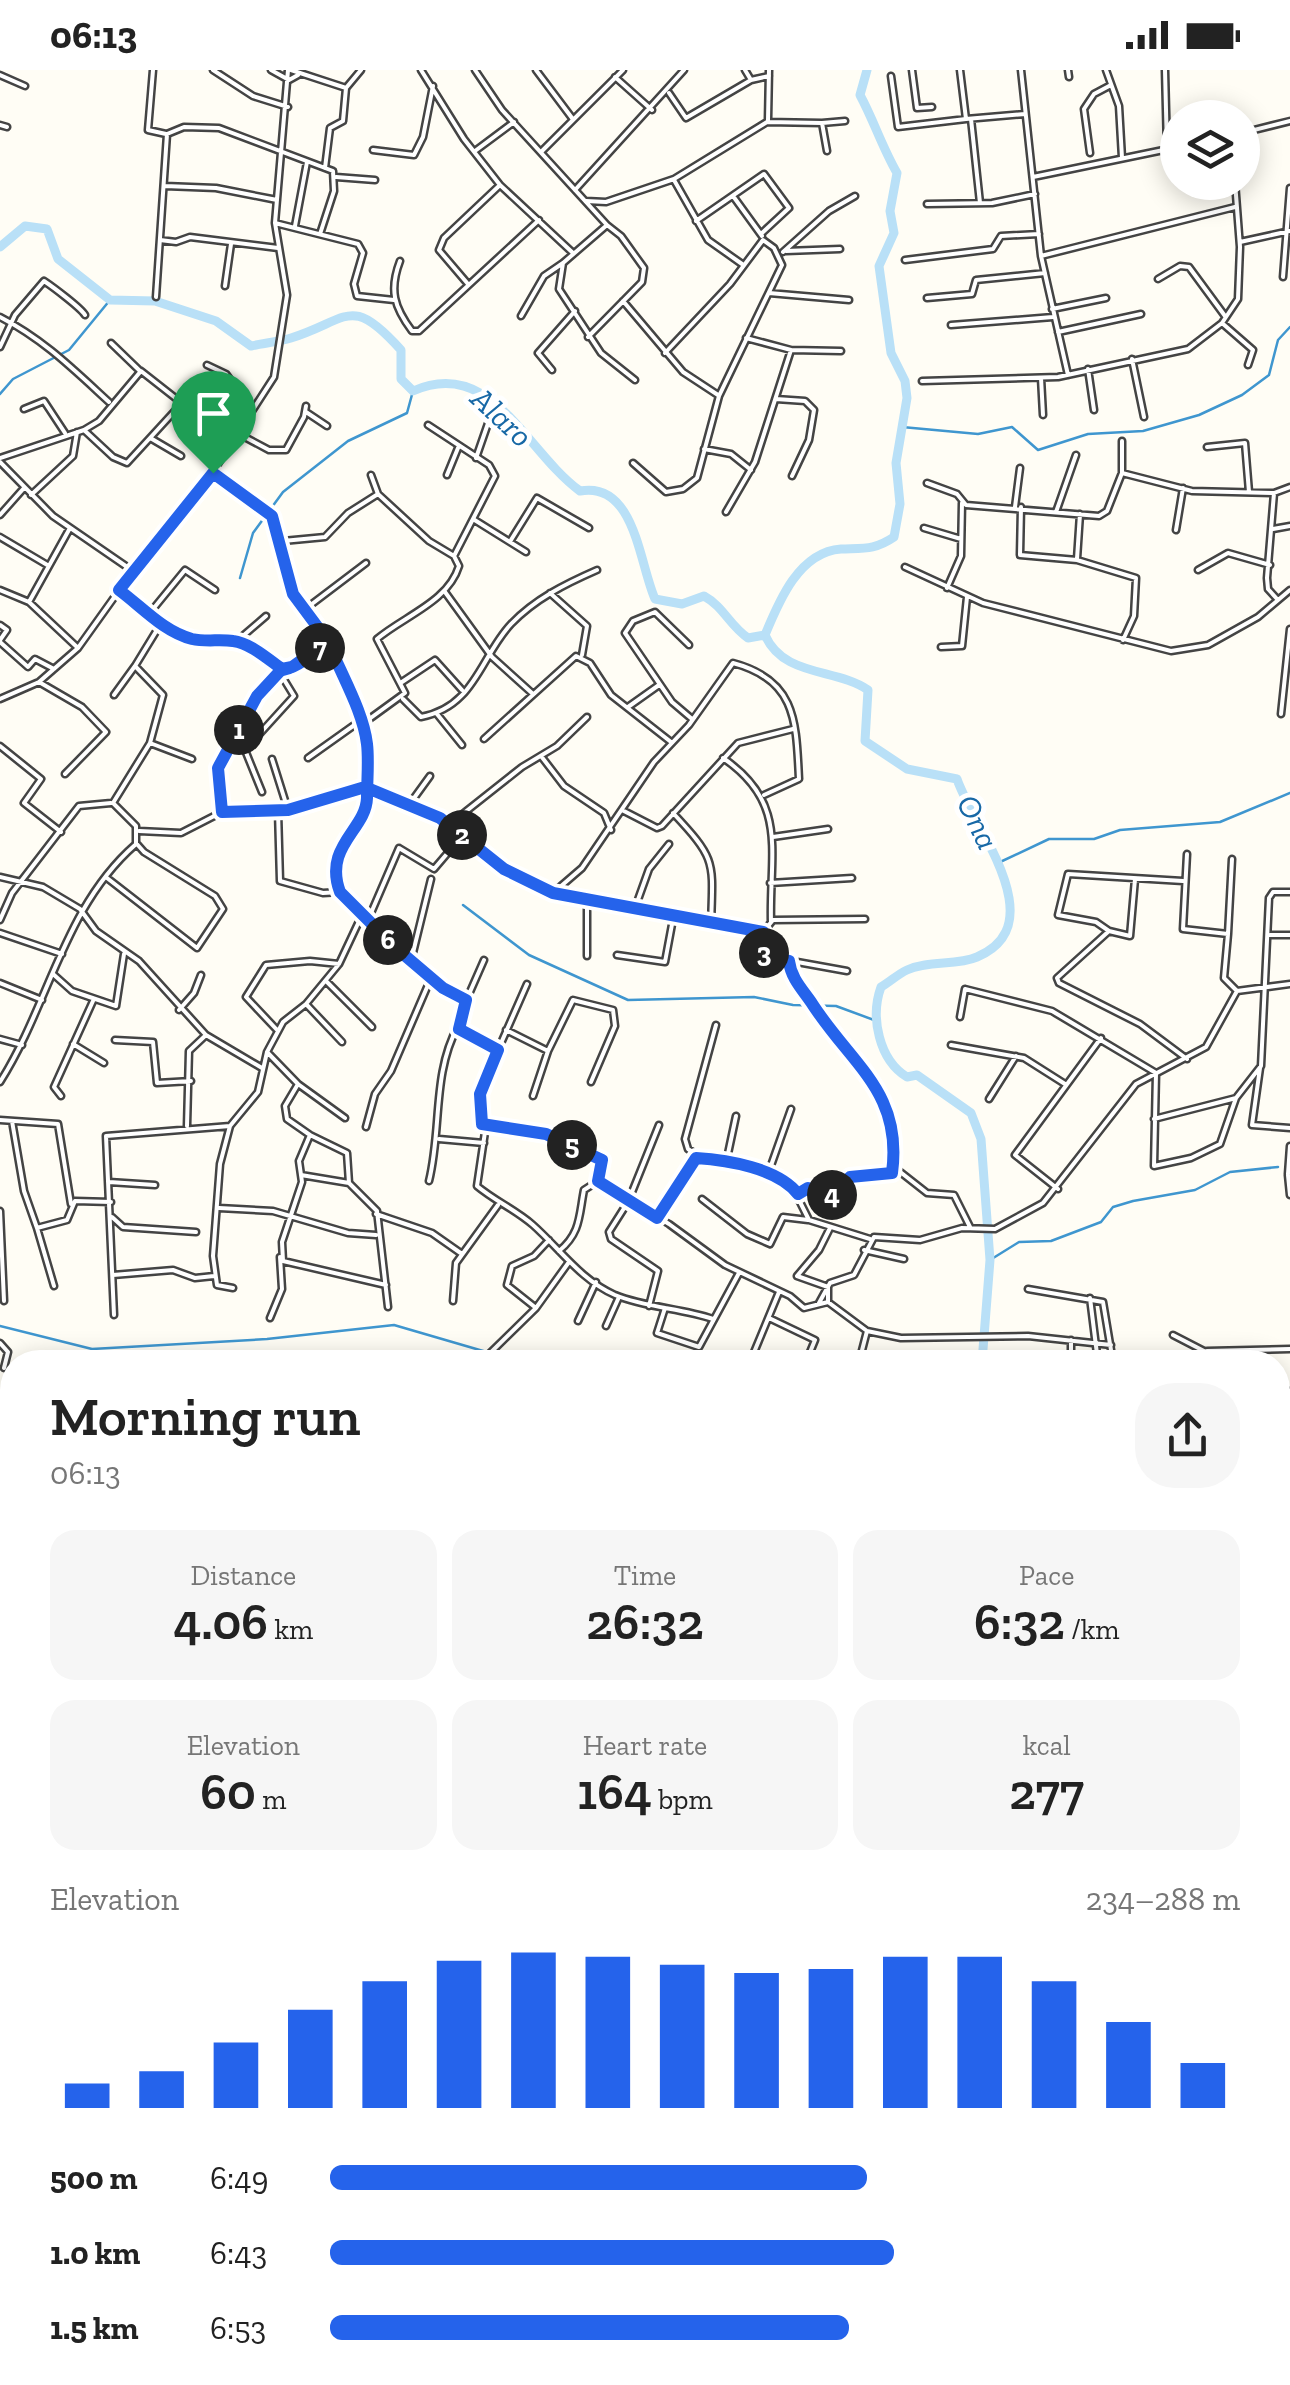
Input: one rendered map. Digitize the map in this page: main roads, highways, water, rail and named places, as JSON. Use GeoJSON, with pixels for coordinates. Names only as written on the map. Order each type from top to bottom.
{"type":"FeatureCollection","features":[{"type":"Feature","properties":{"kind":"waterway","name":"Ona"},"geometry":{"type":"LineString","coordinates":[[867,70],[860,95],[897,173],[890,211],[894,233],[879,266],[891,353],[905,381],[907,398],[896,463],[900,504],[894,537],[875,546],[826,552],[802,569],[784,594],[765,635],[773,649],[797,665],[868,690],[865,741],[907,769],[957,779],[1002,874],[1009,899],[1009,922],[999,942],[969,960],[924,965],[904,972],[881,987],[876,1011],[879,1037],[897,1069],[907,1077],[917,1075],[971,1113],[981,1139],[990,1260],[983,1350]]}},
{"type":"Feature","properties":{"kind":"waterway","name":"Alaro"},"geometry":{"type":"LineString","coordinates":[[0,247],[25,226],[47,229],[58,259],[110,300],[155,301],[216,321],[251,346],[359,316],[384,332],[401,350],[401,379],[413,391],[441,384],[465,386],[486,397],[580,491],[598,491],[613,499],[632,528],[655,599],[682,604],[704,596],[748,638],[765,635]]}},
{"type":"Feature","properties":{"kind":"waterway"},"geometry":{"type":"LineString","coordinates":[[0,394],[13,379],[69,350],[110,300]]}},
{"type":"Feature","properties":{"kind":"waterway"},"geometry":{"type":"LineString","coordinates":[[902,427],[978,434],[1012,427],[1038,450],[1088,434],[1143,431],[1199,415],[1242,395],[1269,375],[1278,340],[1290,327]]}},
{"type":"Feature","properties":{"kind":"waterway"},"geometry":{"type":"LineString","coordinates":[[240,578],[253,533],[283,492],[348,441],[407,413],[413,391]]}},
{"type":"Feature","properties":{"kind":"waterway"},"geometry":{"type":"LineString","coordinates":[[998,863],[1049,839],[1094,839],[1120,830],[1220,822],[1290,793]]}},
{"type":"Feature","properties":{"kind":"waterway"},"geometry":{"type":"LineString","coordinates":[[463,905],[529,955],[628,1000],[754,997],[793,1005],[836,1006],[874,1020]]}},
{"type":"Feature","properties":{"kind":"waterway"},"geometry":{"type":"LineString","coordinates":[[990,1260],[1019,1242],[1051,1241],[1101,1222],[1113,1207],[1195,1190],[1230,1172],[1278,1167]]}},
{"type":"Feature","properties":{"kind":"waterway"},"geometry":{"type":"LineString","coordinates":[[0,1326],[92,1349],[267,1339],[394,1325],[480,1350]]}}]}
